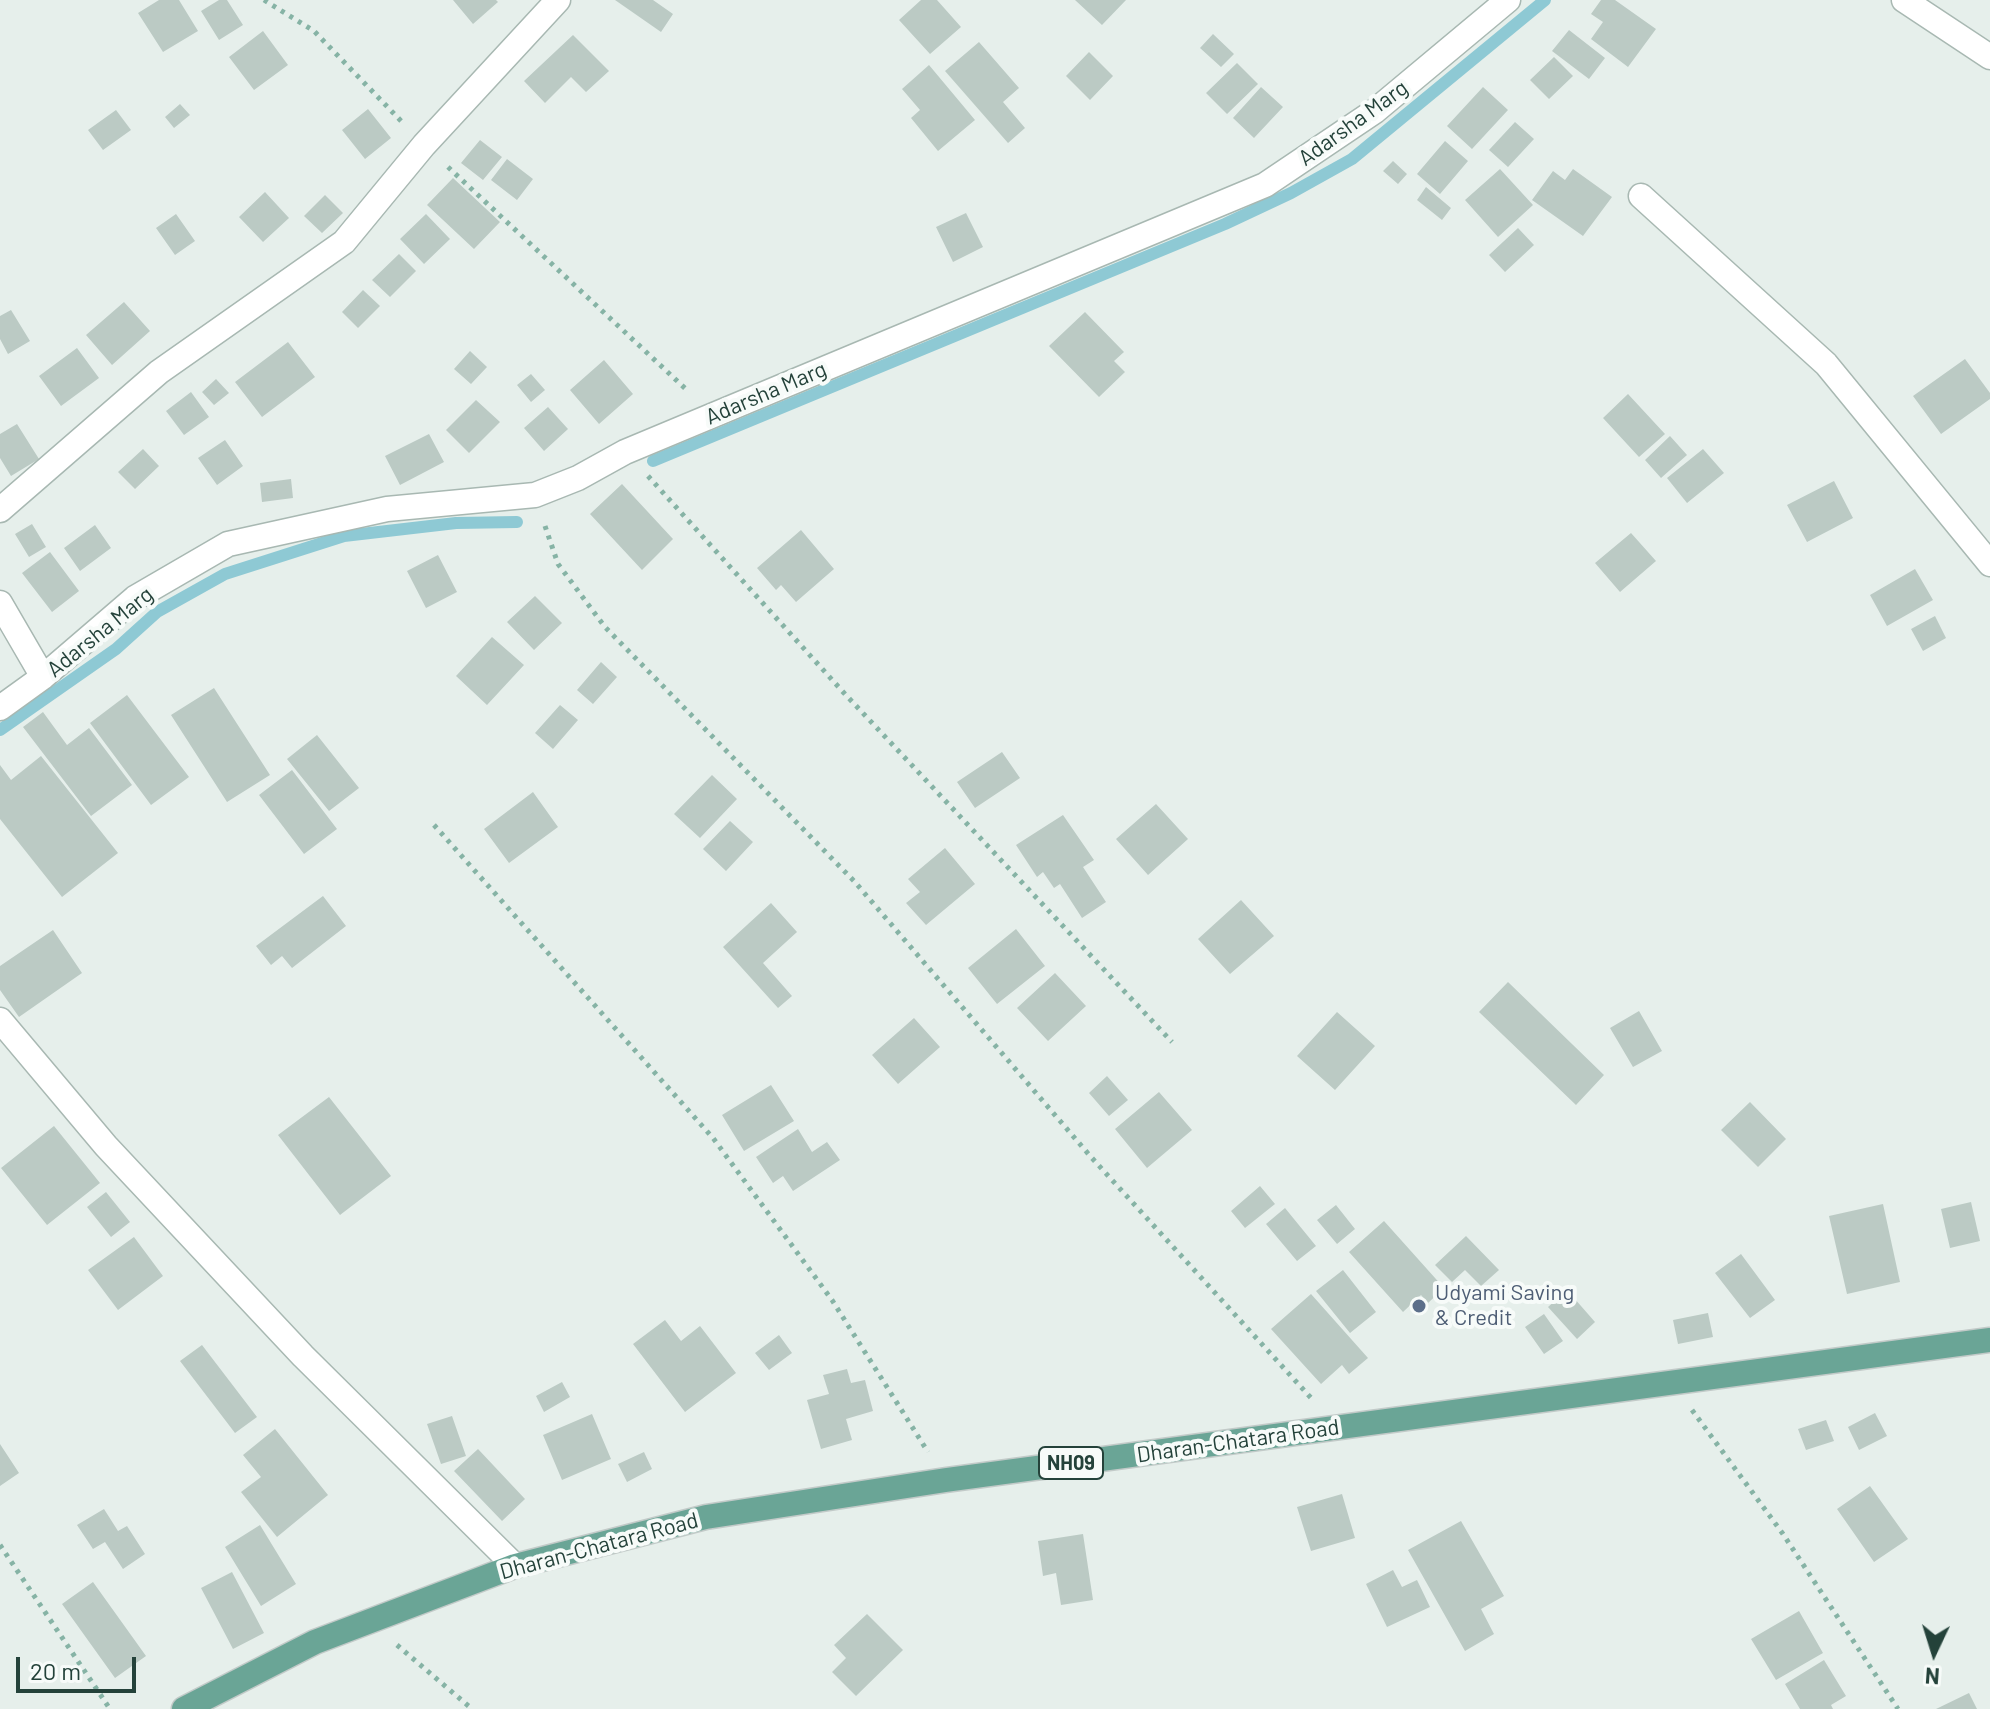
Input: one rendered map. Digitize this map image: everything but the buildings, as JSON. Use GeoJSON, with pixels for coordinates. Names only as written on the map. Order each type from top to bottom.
{"type":"FeatureCollection","features":[{"type":"Feature","properties":{"kind":"main road","name":"Dharan-Chatara Road"},"geometry":{"type":"LineString","coordinates":[[184,1709],[315,1642],[515,1566],[706,1517],[946,1480],[1990,1340]]}},
{"type":"Feature","properties":{"kind":"street"},"geometry":{"type":"LineString","coordinates":[[0,510],[159,372],[344,242],[424,145],[558,0]]}},
{"type":"Feature","properties":{"kind":"street","name":"Adarsha Marg"},"geometry":{"type":"LineString","coordinates":[[0,708],[43,677],[135,598],[228,544],[387,509],[535,495],[578,478],[625,452],[1265,185],[1375,111],[1508,0]]}},
{"type":"Feature","properties":{"kind":"street"},"geometry":{"type":"LineString","coordinates":[[1904,0],[1990,57]]}},
{"type":"Feature","properties":{"kind":"street"},"geometry":{"type":"LineString","coordinates":[[1641,196],[1826,364],[1990,564]]}},
{"type":"Feature","properties":{"kind":"street"},"geometry":{"type":"LineString","coordinates":[[0,603],[43,677]]}},
{"type":"Feature","properties":{"kind":"street"},"geometry":{"type":"LineString","coordinates":[[0,1020],[106,1146],[272,1323],[515,1566]]}},
{"type":"Feature","properties":{"kind":"path"},"geometry":{"type":"LineString","coordinates":[[264,0],[314,31],[424,145],[713,415]]}},
{"type":"Feature","properties":{"kind":"path"},"geometry":{"type":"LineString","coordinates":[[625,452],[844,693],[1172,1042]]}},
{"type":"Feature","properties":{"kind":"path"},"geometry":{"type":"LineString","coordinates":[[535,495],[558,564],[605,627],[854,881],[1091,1157],[1338,1428]]}},
{"type":"Feature","properties":{"kind":"path"},"geometry":{"type":"LineString","coordinates":[[434,825],[713,1138],[832,1300],[946,1480]]}},
{"type":"Feature","properties":{"kind":"path"},"geometry":{"type":"LineString","coordinates":[[1671,1382],[1783,1534],[1898,1709]]}},
{"type":"Feature","properties":{"kind":"path"},"geometry":{"type":"LineString","coordinates":[[0,1545],[110,1709]]}},
{"type":"Feature","properties":{"kind":"path"},"geometry":{"type":"LineString","coordinates":[[370,1622],[472,1709]]}},
{"type":"Feature","properties":{"kind":"waterway"},"geometry":{"type":"LineString","coordinates":[[653,461],[1225,224],[1291,193],[1352,159],[1545,0]]}},
{"type":"Feature","properties":{"kind":"waterway"},"geometry":{"type":"LineString","coordinates":[[0,730],[116,649],[157,612],[225,574],[344,536],[456,523],[517,522]]}},
{"type":"Feature","properties":{"kind":"place","name":"Udyami Saving & Credit"},"geometry":{"type":"Point","coordinates":[1419,1306]}}]}
